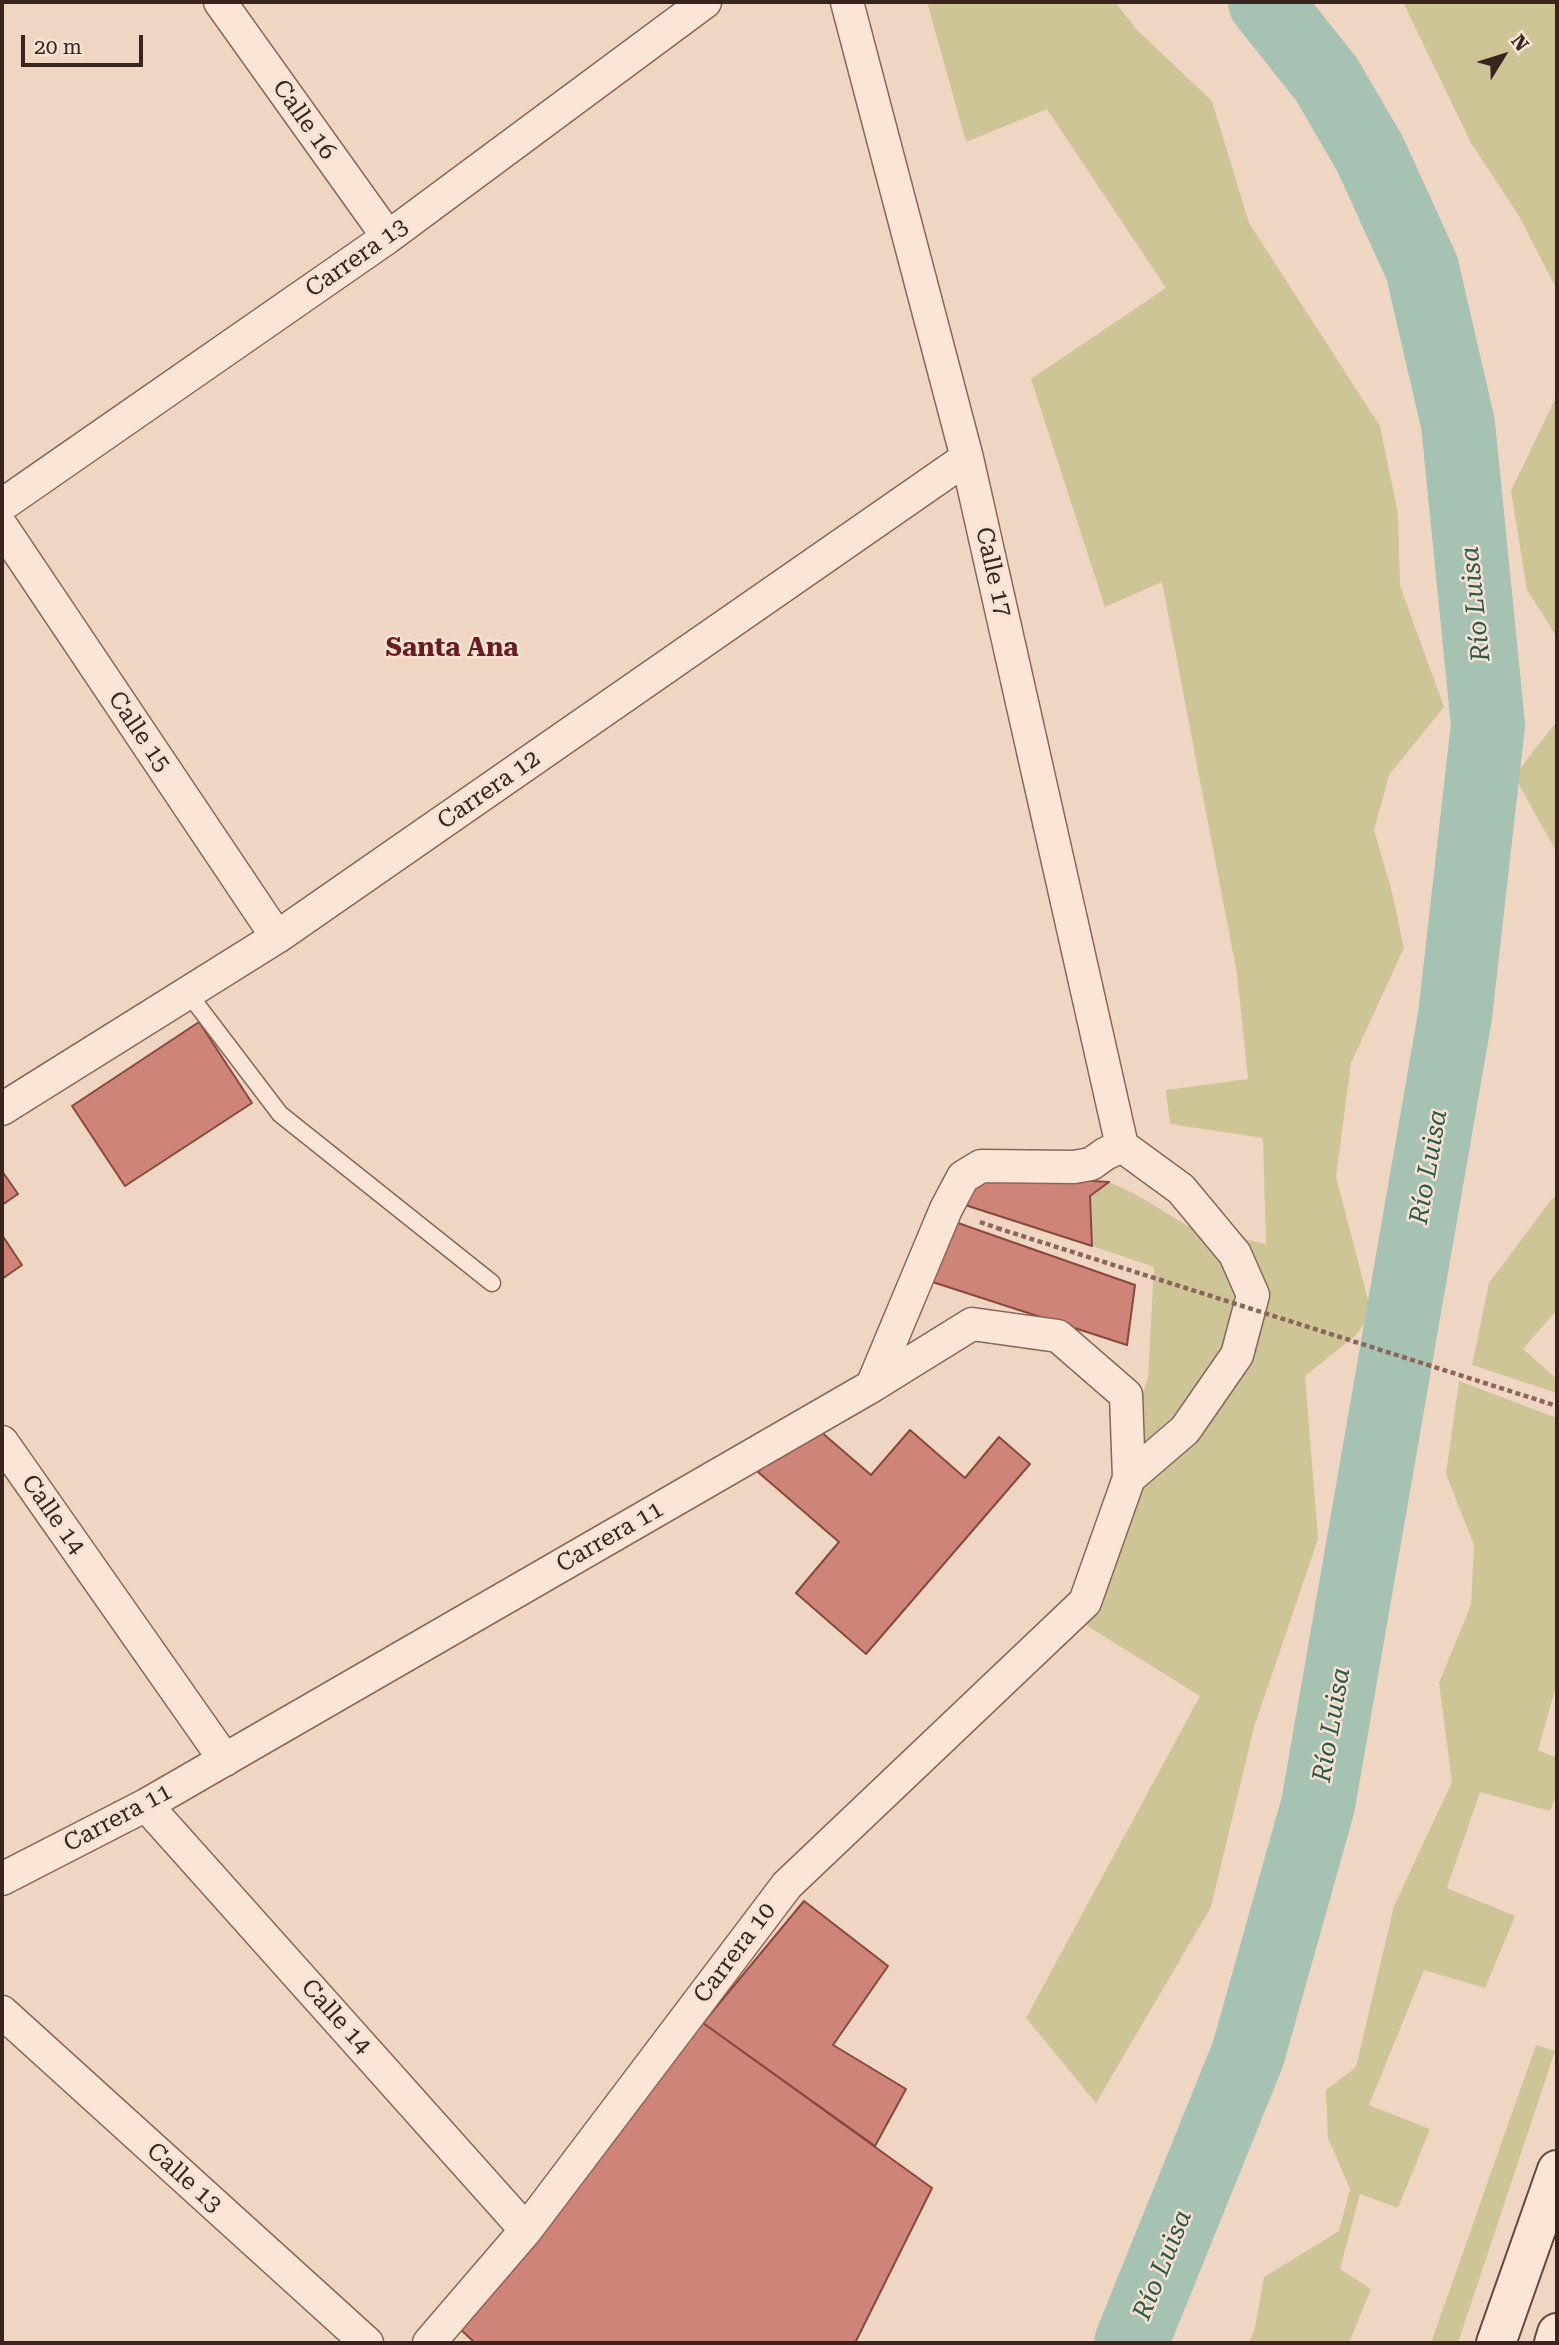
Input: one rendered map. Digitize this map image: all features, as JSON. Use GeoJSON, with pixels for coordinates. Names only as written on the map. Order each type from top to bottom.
{"type":"FeatureCollection","features":[{"type":"Feature","properties":{"kind":"street","name":"Calle 16"},"geometry":{"type":"LineString","coordinates":[[220,2],[388,237]]}},
{"type":"Feature","properties":{"kind":"street","name":"Carrera 13"},"geometry":{"type":"LineString","coordinates":[[2,505],[388,237],[705,2]]}},
{"type":"Feature","properties":{"kind":"street","name":"Calle 17"},"geometry":{"type":"LineString","coordinates":[[847,2],[967,458],[1122,1146]]}},
{"type":"Feature","properties":{"kind":"street","name":"Carrera 12"},"geometry":{"type":"LineString","coordinates":[[2,1109],[277,937],[967,458]]}},
{"type":"Feature","properties":{"kind":"street","name":"Calle 15"},"geometry":{"type":"LineString","coordinates":[[2,527],[277,937]]}},
{"type":"Feature","properties":{"kind":"street"},"geometry":{"type":"LineString","coordinates":[[872,1386],[946,1209],[963,1177],[981,1166],[1074,1167],[1091,1164],[1122,1146],[1181,1189],[1235,1254],[1253,1295],[1237,1355],[1185,1430],[1129,1478]]}},
{"type":"Feature","properties":{"kind":"street","name":"Carrera 11"},"geometry":{"type":"LineString","coordinates":[[2,1879],[146,1805],[225,1760],[872,1386],[972,1324],[1058,1336],[1126,1395],[1129,1478]]}},
{"type":"Feature","properties":{"kind":"street","name":"Calle 14"},"geometry":{"type":"LineString","coordinates":[[2,1442],[225,1760]]}},
{"type":"Feature","properties":{"kind":"street","name":"Carrera 10"},"geometry":{"type":"LineString","coordinates":[[429,2343],[526,2230],[787,1885],[1085,1602],[1129,1478]]}},
{"type":"Feature","properties":{"kind":"street","name":"Calle 14"},"geometry":{"type":"LineString","coordinates":[[146,1805],[526,2230]]}},
{"type":"Feature","properties":{"kind":"street","name":"Calle 13"},"geometry":{"type":"LineString","coordinates":[[2,2012],[367,2343]]}},
{"type":"Feature","properties":{"kind":"street"},"geometry":{"type":"LineString","coordinates":[[1496,2343],[1557,2169]]}},
{"type":"Feature","properties":{"kind":"street"},"geometry":{"type":"LineString","coordinates":[[1554,2343],[1557,2333]]}},
{"type":"Feature","properties":{"kind":"lane"},"geometry":{"type":"LineString","coordinates":[[188,993],[280,1114],[492,1283]]}},
{"type":"Feature","properties":{"kind":"path"},"geometry":{"type":"LineString","coordinates":[[997,1228],[1557,1406]]}},
{"type":"Feature","properties":{"kind":"shaded area"},"geometry":{"type":"Polygon","coordinates":[[[927,2],[1115,2],[1137,30],[1212,101],[1249,223],[1380,426],[1398,514],[1400,586],[1444,707],[1389,775],[1374,830],[1392,892],[1404,948],[1351,1063],[1336,1177],[1372,1315],[1355,1336],[1305,1376],[1318,1539],[1254,1727],[1211,1907],[1096,2103],[1026,2018],[1200,1696],[1068,1614],[1148,1378],[1154,1267],[1092,1246],[1090,1196],[1109,1182],[1135,1194],[1188,1226],[1266,1244],[1263,1138],[1170,1124],[1166,1090],[1248,1079],[1237,974],[1162,582],[1105,607],[1031,379],[1166,288],[1047,109],[966,142],[927,2]]]}},
{"type":"Feature","properties":{"kind":"shaded area"},"geometry":{"type":"Polygon","coordinates":[[[1403,2],[1557,2],[1557,290],[1519,216],[1471,143],[1403,2]]]}},
{"type":"Feature","properties":{"kind":"shaded area"},"geometry":{"type":"Polygon","coordinates":[[[1557,395],[1557,637],[1527,590],[1511,491],[1557,395]]]}},
{"type":"Feature","properties":{"kind":"shaded area"},"geometry":{"type":"Polygon","coordinates":[[[1557,721],[1557,864],[1555,849],[1514,776],[1557,721]]]}},
{"type":"Feature","properties":{"kind":"shaded area"},"geometry":{"type":"Polygon","coordinates":[[[1557,1195],[1557,1310],[1523,1349],[1557,1379],[1557,1393],[1472,1365],[1489,1283],[1557,1195]]]}},
{"type":"Feature","properties":{"kind":"shaded area"},"geometry":{"type":"Polygon","coordinates":[[[1459,1381],[1557,1418],[1557,1683],[1538,1750],[1557,1758],[1557,1794],[1550,1811],[1480,1792],[1447,1888],[1515,1916],[1485,1988],[1424,1970],[1369,2105],[1430,2129],[1398,2208],[1360,2194],[1340,2269],[1371,2289],[1349,2343],[1249,2343],[1255,2328],[1264,2277],[1339,2231],[1350,2189],[1328,2138],[1326,2090],[1356,2067],[1394,1906],[1452,1782],[1439,1683],[1471,1605],[1474,1545],[1446,1474],[1459,1381]]]}},
{"type":"Feature","properties":{"kind":"shaded area"},"geometry":{"type":"Polygon","coordinates":[[[1536,2045],[1555,2051],[1458,2343],[1431,2343],[1536,2045]]]}},
{"type":"Feature","properties":{"kind":"building"},"geometry":{"type":"Polygon","coordinates":[[[199,1022],[252,1103],[125,1186],[72,1106],[199,1022]]]}},
{"type":"Feature","properties":{"kind":"building"},"geometry":{"type":"Polygon","coordinates":[[[2,1171],[18,1194],[2,1205],[2,1171]]]}},
{"type":"Feature","properties":{"kind":"building"},"geometry":{"type":"Polygon","coordinates":[[[975,1174],[1109,1182],[1090,1196],[1092,1246],[962,1204],[975,1174]]]}},
{"type":"Feature","properties":{"kind":"building"},"geometry":{"type":"Polygon","coordinates":[[[938,1216],[1135,1285],[1127,1345],[914,1276],[938,1216]]]}},
{"type":"Feature","properties":{"kind":"building"},"geometry":{"type":"Polygon","coordinates":[[[2,1235],[22,1265],[2,1279],[2,1235]]]}},
{"type":"Feature","properties":{"kind":"building"},"geometry":{"type":"Polygon","coordinates":[[[805,1418],[871,1475],[910,1430],[965,1478],[999,1437],[1030,1464],[866,1654],[796,1593],[839,1542],[758,1472],[805,1418]]]}},
{"type":"Feature","properties":{"kind":"building"},"geometry":{"type":"Polygon","coordinates":[[[804,1901],[888,1966],[833,2045],[906,2089],[875,2146],[703,2023],[804,1901]]]}},
{"type":"Feature","properties":{"kind":"building"},"geometry":{"type":"Polygon","coordinates":[[[703,2023],[932,2188],[855,2343],[475,2343],[441,2311],[703,2023]]]}},
{"type":"Feature","properties":{"kind":"waterway","name":"Río Luisa"},"geometry":{"type":"LineString","coordinates":[[1131,2343],[1248,2054],[1318,1805],[1455,1016],[1488,725],[1458,424],[1422,268],[1370,154],[1327,80],[1265,2]]}},
{"type":"Feature","properties":{"kind":"district","name":"Santa Ana"},"geometry":{"type":"Point","coordinates":[452,648]}}]}
